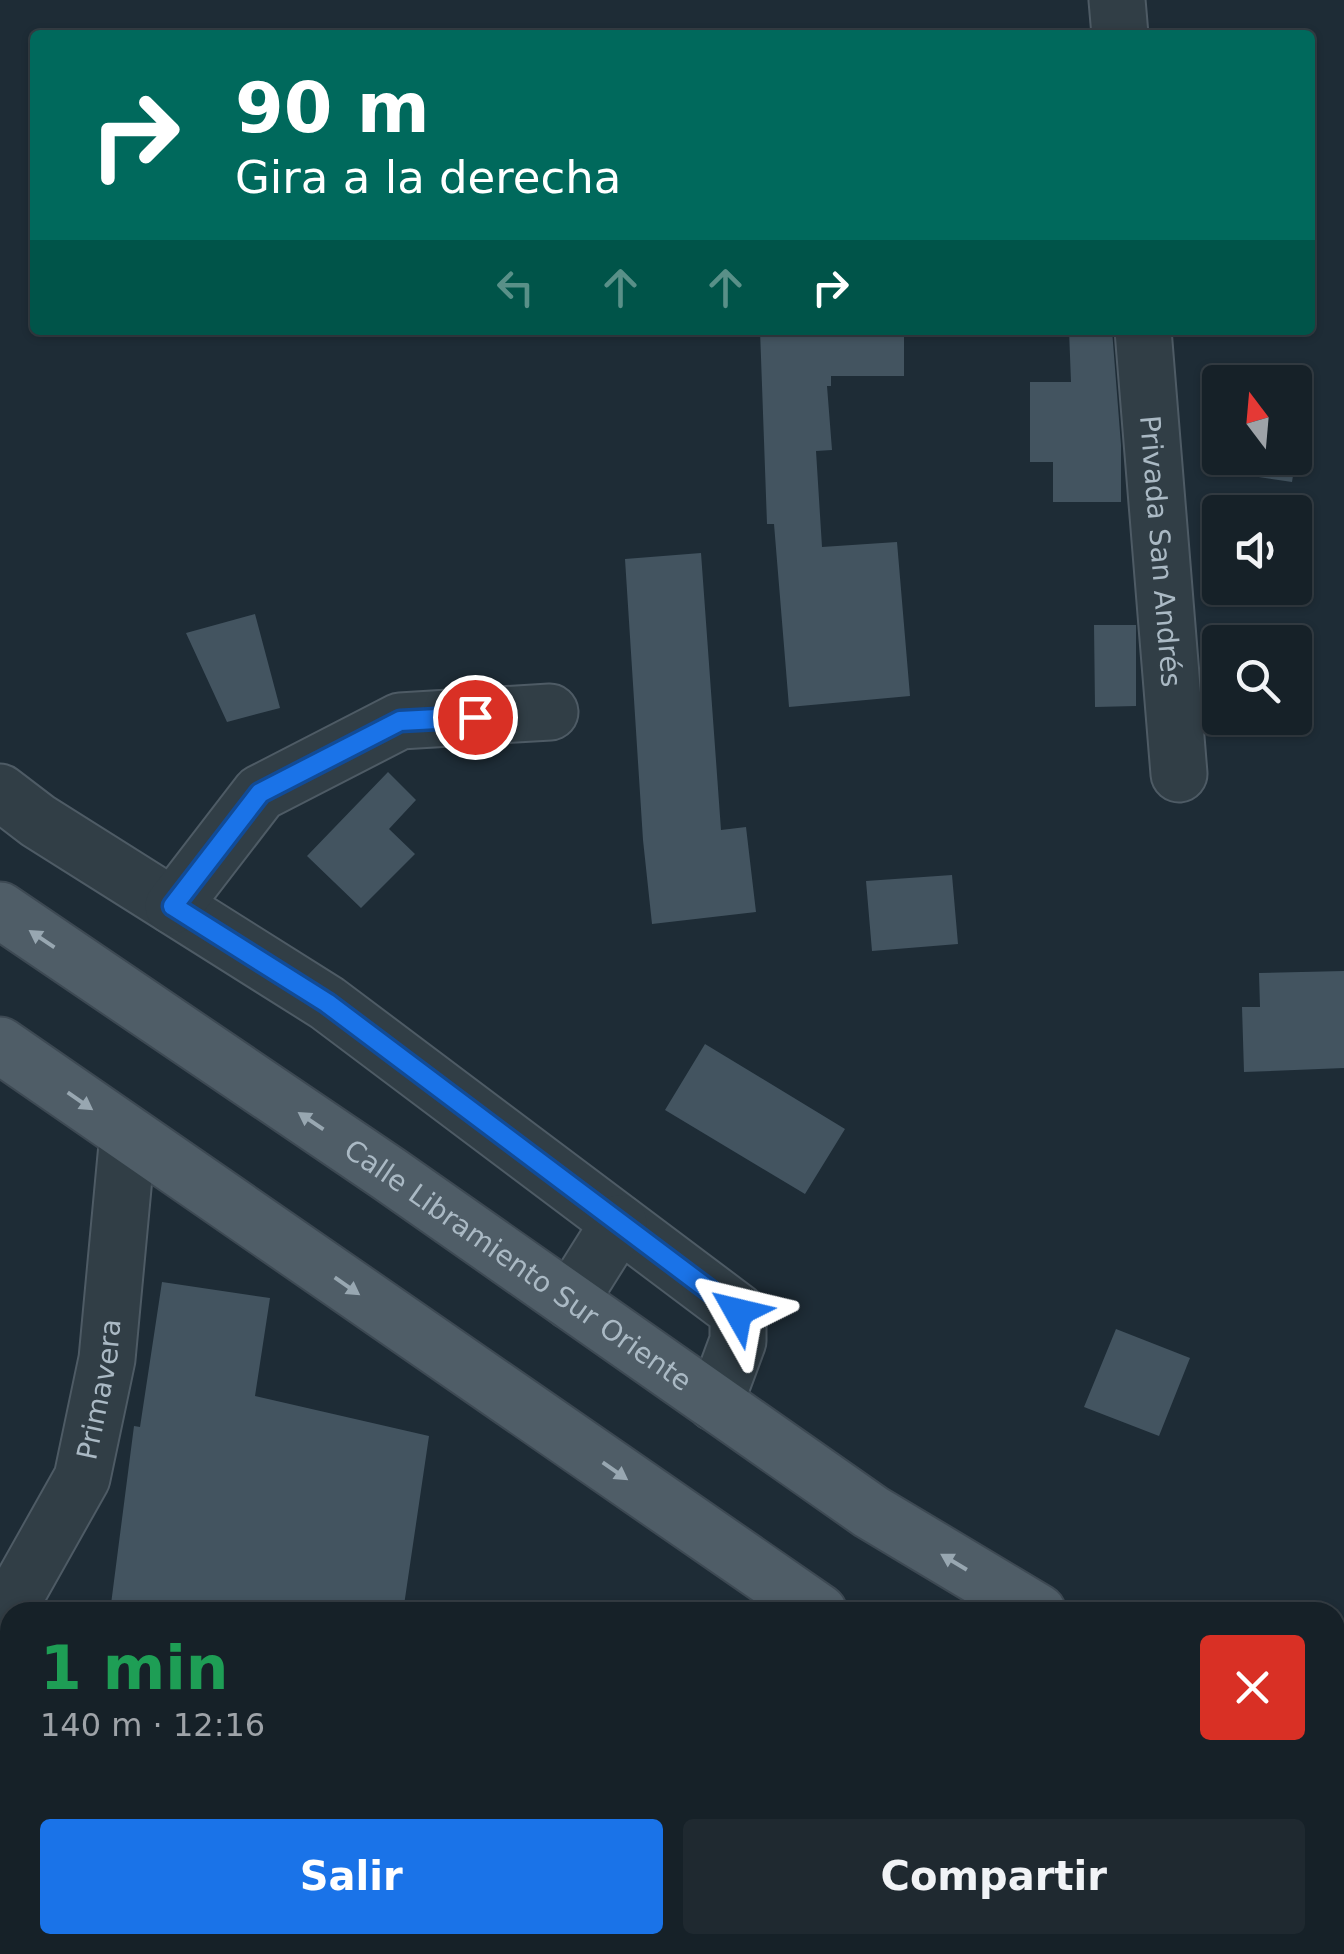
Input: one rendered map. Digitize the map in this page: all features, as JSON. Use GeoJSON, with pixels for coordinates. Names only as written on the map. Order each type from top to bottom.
{"type":"FeatureCollection","features":[{"type":"Feature","properties":{"kind":"main road","name":"Calle Libramiento Sur Oriente"},"geometry":{"type":"LineString","coordinates":[[0,910],[570,1300],[871,1512],[1021,1602]]}},
{"type":"Feature","properties":{"kind":"main road"},"geometry":{"type":"LineString","coordinates":[[0,1045],[805,1602]]}},
{"type":"Feature","properties":{"kind":"street"},"geometry":{"type":"LineString","coordinates":[[1117,0],[1120,30]]}},
{"type":"Feature","properties":{"kind":"street","name":"Privada San Andrés"},"geometry":{"type":"LineString","coordinates":[[1143,335],[1178,774]]}},
{"type":"Feature","properties":{"kind":"street"},"geometry":{"type":"LineString","coordinates":[[173,906],[260,793],[400,721],[550,712]]}},
{"type":"Feature","properties":{"kind":"street"},"geometry":{"type":"LineString","coordinates":[[0,792],[38,821],[327,1003],[738,1312],[738,1341],[715,1403]]}},
{"type":"Feature","properties":{"kind":"street","name":"Primavera"},"geometry":{"type":"LineString","coordinates":[[12,1602],[82,1478],[107,1359],[128,1134]]}},
{"type":"Feature","properties":{"kind":"street"},"geometry":{"type":"LineString","coordinates":[[570,1300],[618,1222]]}},
{"type":"Feature","properties":{"kind":"building"},"geometry":{"type":"Polygon","coordinates":[[[760,335],[904,335],[904,376],[831,376],[831,386],[827,386],[832,450],[816,451],[822,547],[897,542],[910,696],[789,707],[774,524],[767,524],[760,335]]]}},
{"type":"Feature","properties":{"kind":"building"},"geometry":{"type":"Polygon","coordinates":[[[1069,335],[1112,335],[1121,502],[1053,502],[1053,462],[1030,462],[1030,382],[1071,382],[1069,335]]]}},
{"type":"Feature","properties":{"kind":"building"},"geometry":{"type":"Polygon","coordinates":[[[1245,475],[1293,475],[1292,482],[1245,475]]]}},
{"type":"Feature","properties":{"kind":"building"},"geometry":{"type":"Polygon","coordinates":[[[701,553],[721,830],[746,827],[756,912],[652,924],[625,559],[701,553]]]}},
{"type":"Feature","properties":{"kind":"building"},"geometry":{"type":"Polygon","coordinates":[[[255,614],[280,708],[227,722],[186,633],[255,614]]]}},
{"type":"Feature","properties":{"kind":"building"},"geometry":{"type":"Polygon","coordinates":[[[1094,625],[1136,625],[1136,706],[1095,707],[1094,625]]]}},
{"type":"Feature","properties":{"kind":"building"},"geometry":{"type":"Polygon","coordinates":[[[388,772],[416,800],[389,829],[415,854],[361,908],[307,856],[388,772]]]}},
{"type":"Feature","properties":{"kind":"building"},"geometry":{"type":"Polygon","coordinates":[[[952,875],[958,944],[872,951],[866,881],[952,875]]]}},
{"type":"Feature","properties":{"kind":"building"},"geometry":{"type":"Polygon","coordinates":[[[1344,971],[1344,1068],[1244,1072],[1242,1007],[1260,1007],[1259,973],[1344,971]]]}},
{"type":"Feature","properties":{"kind":"building"},"geometry":{"type":"Polygon","coordinates":[[[705,1044],[845,1129],[805,1194],[665,1110],[705,1044]]]}},
{"type":"Feature","properties":{"kind":"building"},"geometry":{"type":"Polygon","coordinates":[[[162,1282],[270,1298],[255,1396],[429,1436],[404,1602],[111,1602],[134,1426],[140,1427],[162,1282]]]}},
{"type":"Feature","properties":{"kind":"building"},"geometry":{"type":"Polygon","coordinates":[[[1116,1329],[1190,1358],[1159,1436],[1084,1407],[1116,1329]]]}},
{"type":"Feature","properties":{"kind":"route"},"geometry":{"type":"LineString","coordinates":[[475,717],[400,721],[260,793],[173,906],[327,1003],[738,1312]]}}]}
